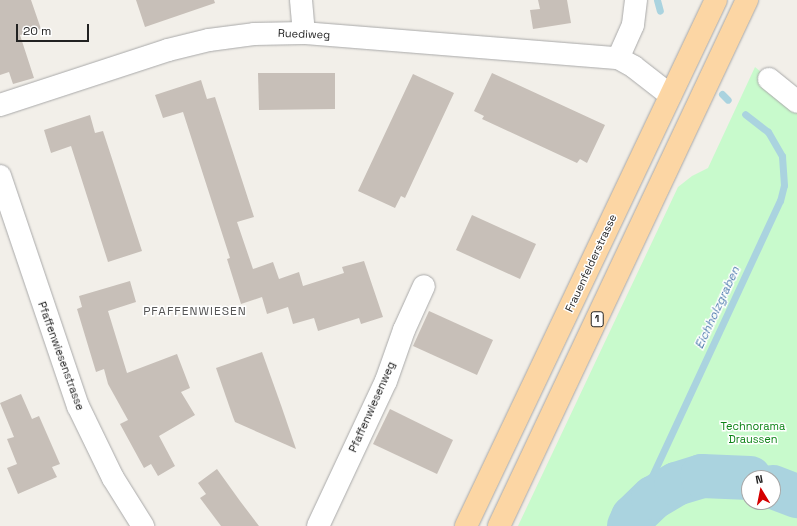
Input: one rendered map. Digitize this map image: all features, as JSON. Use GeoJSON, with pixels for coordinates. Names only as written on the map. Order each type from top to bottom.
{"type":"FeatureCollection","features":[{"type":"Feature","properties":{"kind":"main road","name":"Frauenfelderstrasse"},"geometry":{"type":"LineString","coordinates":[[466,526],[716,0]]}},
{"type":"Feature","properties":{"kind":"main road","name":"1"},"geometry":{"type":"LineString","coordinates":[[499,526],[747,0]]}},
{"type":"Feature","properties":{"kind":"street"},"geometry":{"type":"LineString","coordinates":[[301,0],[304,32]]}},
{"type":"Feature","properties":{"kind":"street"},"geometry":{"type":"LineString","coordinates":[[636,0],[633,25],[618,58],[634,66],[670,95]]}},
{"type":"Feature","properties":{"kind":"street","name":"Ruediweg"},"geometry":{"type":"LineString","coordinates":[[0,105],[189,44],[254,34],[304,32],[618,58]]}},
{"type":"Feature","properties":{"kind":"street"},"geometry":{"type":"LineString","coordinates":[[769,79],[797,102]]}},
{"type":"Feature","properties":{"kind":"street","name":"Pfaffenwiesenstrasse"},"geometry":{"type":"LineString","coordinates":[[0,176],[78,406],[113,478],[143,526]]}},
{"type":"Feature","properties":{"kind":"street","name":"Pfaffenwiesenweg"},"geometry":{"type":"LineString","coordinates":[[318,526],[386,381],[404,330],[424,286]]}},
{"type":"Feature","properties":{"kind":"green space","name":"Technorama Draussen"},"geometry":{"type":"Polygon","coordinates":[[[755,67],[797,102],[797,526],[518,526],[678,187],[692,176],[708,168],[755,67]]]}},
{"type":"Feature","properties":{"kind":"building"},"geometry":{"type":"Polygon","coordinates":[[[0,0],[31,0],[41,29],[20,35],[34,78],[13,84],[9,72],[0,75],[0,0]]]}},
{"type":"Feature","properties":{"kind":"building"},"geometry":{"type":"Polygon","coordinates":[[[136,0],[214,0],[215,3],[145,27],[136,0]]]}},
{"type":"Feature","properties":{"kind":"building"},"geometry":{"type":"Polygon","coordinates":[[[538,0],[567,0],[571,23],[533,29],[530,10],[540,9],[538,0]]]}},
{"type":"Feature","properties":{"kind":"building"},"geometry":{"type":"Polygon","coordinates":[[[258,73],[335,73],[335,109],[259,110],[258,73]]]}},
{"type":"Feature","properties":{"kind":"building"},"geometry":{"type":"Polygon","coordinates":[[[492,73],[605,125],[587,163],[580,159],[577,163],[482,119],[484,116],[474,111],[492,73]]]}},
{"type":"Feature","properties":{"kind":"building"},"geometry":{"type":"Polygon","coordinates":[[[413,74],[454,93],[405,198],[401,196],[395,208],[358,191],[413,74]]]}},
{"type":"Feature","properties":{"kind":"building"},"geometry":{"type":"Polygon","coordinates":[[[201,80],[207,99],[215,97],[254,217],[237,222],[253,269],[273,262],[279,279],[299,272],[303,286],[344,273],[342,267],[364,261],[383,317],[361,324],[359,318],[318,331],[314,318],[293,324],[288,307],[267,314],[262,297],[241,304],[227,259],[230,258],[183,112],[163,118],[155,95],[201,80]]]}},
{"type":"Feature","properties":{"kind":"building"},"geometry":{"type":"Polygon","coordinates":[[[90,115],[95,133],[103,131],[142,251],[108,262],[71,146],[51,153],[44,130],[90,115]]]}},
{"type":"Feature","properties":{"kind":"building"},"geometry":{"type":"Polygon","coordinates":[[[472,215],[536,244],[520,279],[456,250],[472,215]]]}},
{"type":"Feature","properties":{"kind":"building"},"geometry":{"type":"Polygon","coordinates":[[[130,281],[136,302],[108,311],[127,373],[177,354],[190,388],[181,392],[195,415],[159,436],[175,466],[158,476],[151,464],[144,468],[120,424],[128,420],[108,384],[104,369],[96,372],[77,309],[82,307],[79,296],[130,281]]]}},
{"type":"Feature","properties":{"kind":"building"},"geometry":{"type":"Polygon","coordinates":[[[429,311],[493,340],[477,375],[413,346],[429,311]]]}},
{"type":"Feature","properties":{"kind":"building"},"geometry":{"type":"Polygon","coordinates":[[[262,352],[296,449],[235,422],[233,417],[216,368],[262,352]]]}},
{"type":"Feature","properties":{"kind":"building"},"geometry":{"type":"Polygon","coordinates":[[[21,394],[32,419],[39,416],[60,464],[52,467],[57,477],[18,494],[7,468],[17,464],[7,439],[14,437],[0,403],[21,394]]]}},
{"type":"Feature","properties":{"kind":"building"},"geometry":{"type":"Polygon","coordinates":[[[390,409],[453,440],[437,474],[373,444],[390,409]]]}},
{"type":"Feature","properties":{"kind":"building"},"geometry":{"type":"Polygon","coordinates":[[[217,469],[259,526],[221,526],[200,498],[206,494],[198,483],[217,469]]]}},
{"type":"Feature","properties":{"kind":"waterway","name":"Eichholzgraben"},"geometry":{"type":"LineString","coordinates":[[657,0],[660,11]]}},
{"type":"Feature","properties":{"kind":"waterway","name":"Eichholzgraben"},"geometry":{"type":"LineString","coordinates":[[722,94],[728,100]]}},
{"type":"Feature","properties":{"kind":"waterway","name":"Eichholzgraben"},"geometry":{"type":"LineString","coordinates":[[633,517],[780,201],[784,185],[782,156],[768,132],[745,114]]}},
{"type":"Feature","properties":{"kind":"waterway"},"geometry":{"type":"LineString","coordinates":[[629,526],[633,517],[653,498],[676,484],[702,476],[741,478]]}},
{"type":"Feature","properties":{"kind":"waterway"},"geometry":{"type":"LineString","coordinates":[[781,490],[797,496]]}},
{"type":"Feature","properties":{"kind":"district","name":"PFAFFENWIESEN"},"geometry":{"type":"Point","coordinates":[195,312]}}]}
